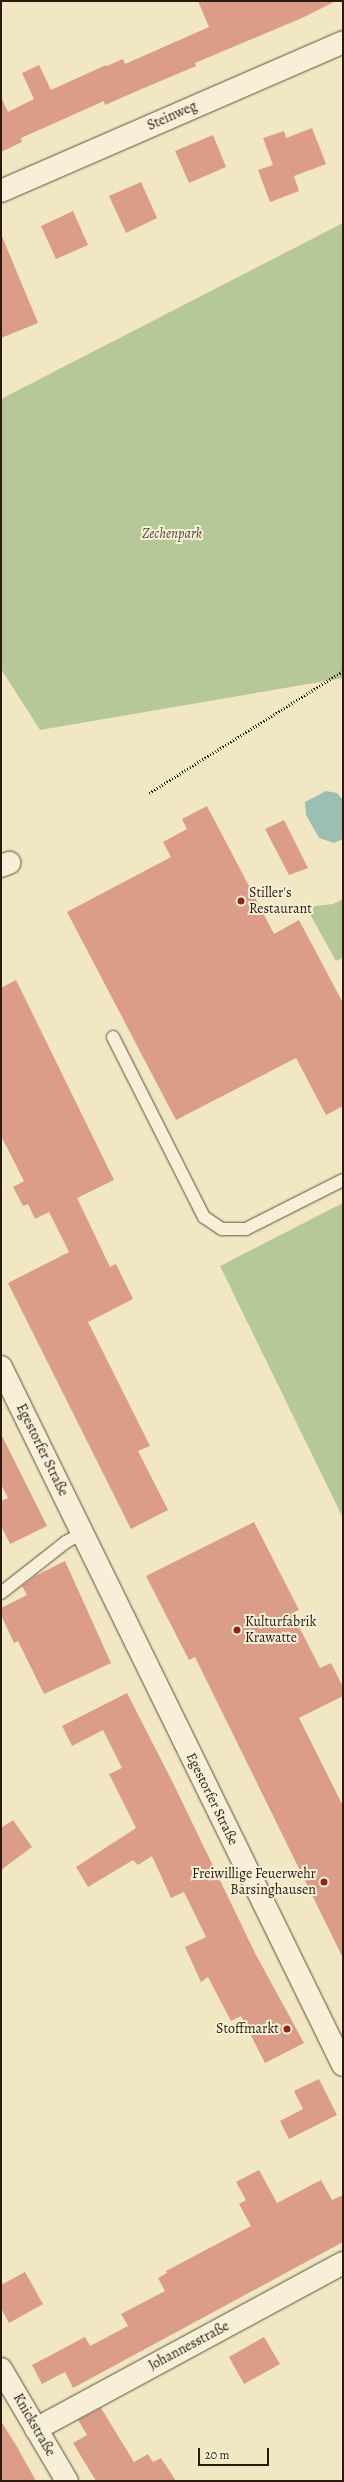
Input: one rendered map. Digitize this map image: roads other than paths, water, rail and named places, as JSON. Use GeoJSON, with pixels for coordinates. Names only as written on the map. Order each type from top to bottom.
{"type":"FeatureCollection","features":[{"type":"Feature","properties":{"kind":"street","name":"Steinweg"},"geometry":{"type":"LineString","coordinates":[[1,191],[343,42]]}},
{"type":"Feature","properties":{"kind":"street","name":"Egestorfer Straße"},"geometry":{"type":"LineString","coordinates":[[1,1367],[343,2064]]}},
{"type":"Feature","properties":{"kind":"street","name":"Johannesstraße"},"geometry":{"type":"LineString","coordinates":[[36,2429],[343,2262]]}},
{"type":"Feature","properties":{"kind":"street","name":"Knickstraße"},"geometry":{"type":"LineString","coordinates":[[1,2369],[67,2481]]}},
{"type":"Feature","properties":{"kind":"lane"},"geometry":{"type":"LineString","coordinates":[[113,1037],[204,1217],[222,1229],[246,1229],[343,1180]]}},
{"type":"Feature","properties":{"kind":"lane"},"geometry":{"type":"LineString","coordinates":[[1,1593],[66,1542],[82,1533]]}},
{"type":"Feature","properties":{"kind":"water"},"geometry":{"type":"Polygon","coordinates":[[[326,791],[337,793],[343,800],[343,839],[334,843],[319,838],[306,815],[305,802],[326,791]]]}},
{"type":"Feature","properties":{"kind":"place","name":"Stiller's Restaurant"},"geometry":{"type":"Point","coordinates":[241,901]}},
{"type":"Feature","properties":{"kind":"place","name":"Kulturfabrik Krawatte"},"geometry":{"type":"Point","coordinates":[237,1630]}},
{"type":"Feature","properties":{"kind":"place","name":"Freiwillige Feuerwehr Barsinghausen"},"geometry":{"type":"Point","coordinates":[324,1882]}},
{"type":"Feature","properties":{"kind":"place","name":"Stoffmarkt"},"geometry":{"type":"Point","coordinates":[287,2029]}},
{"type":"Feature","properties":{"kind":"park label","name":"Zechenpark"},"geometry":{"type":"Point","coordinates":[172,534]}}]}
